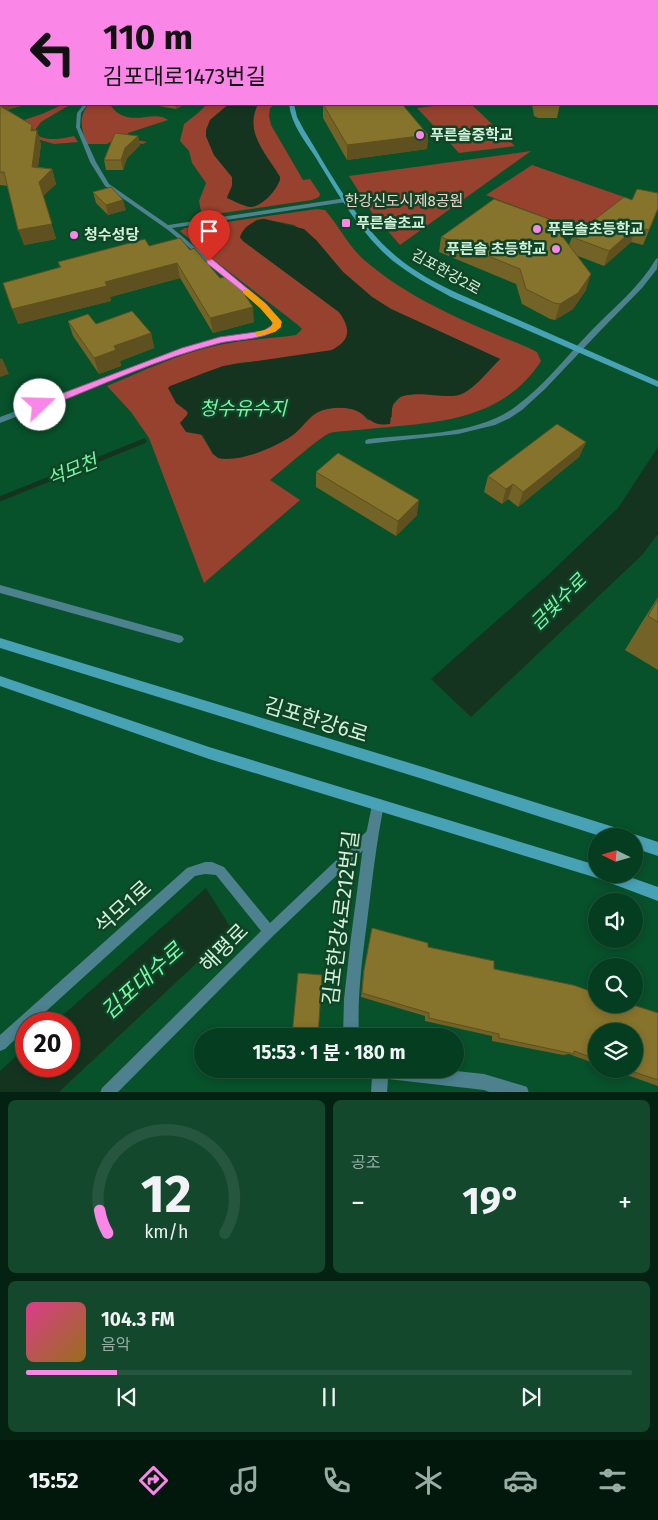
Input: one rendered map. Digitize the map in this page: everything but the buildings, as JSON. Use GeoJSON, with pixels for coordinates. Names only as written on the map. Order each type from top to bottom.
{"type":"FeatureCollection","features":[{"type":"Feature","properties":{"kind":"street","name":"김포한강2로"},"geometry":{"type":"LineString","coordinates":[[291,105],[298,123],[346,200],[381,246],[401,264],[423,279],[454,295],[658,384]]}},
{"type":"Feature","properties":{"kind":"street"},"geometry":{"type":"LineString","coordinates":[[369,442],[463,430],[506,416],[531,397],[578,349],[646,279],[658,260]]}},
{"type":"Feature","properties":{"kind":"street","name":"김포한강6로"},"geometry":{"type":"LineString","coordinates":[[0,644],[426,774],[595,828]]}},
{"type":"Feature","properties":{"kind":"street"},"geometry":{"type":"LineString","coordinates":[[0,681],[208,753],[588,870]]}},
{"type":"Feature","properties":{"kind":"street","name":"김포한강4로212번길"},"geometry":{"type":"LineString","coordinates":[[351,1028],[354,971],[371,835],[378,805]]}},
{"type":"Feature","properties":{"kind":"street"},"geometry":{"type":"LineString","coordinates":[[643,844],[658,849]]}},
{"type":"Feature","properties":{"kind":"street"},"geometry":{"type":"LineString","coordinates":[[627,883],[658,894]]}},
{"type":"Feature","properties":{"kind":"street"},"geometry":{"type":"LineString","coordinates":[[377,1078],[380,1092]]}},
{"type":"Feature","properties":{"kind":"street"},"geometry":{"type":"LineString","coordinates":[[448,1078],[484,1082],[521,1092]]}},
{"type":"Feature","properties":{"kind":"lane"},"geometry":{"type":"LineString","coordinates":[[0,420],[185,350],[220,340],[266,333],[277,327],[278,322],[263,306],[167,227],[136,204],[118,195],[107,185],[93,162],[78,127],[79,113],[85,105]]}},
{"type":"Feature","properties":{"kind":"lane"},"geometry":{"type":"LineString","coordinates":[[167,227],[346,200]]}},
{"type":"Feature","properties":{"kind":"lane"},"geometry":{"type":"LineString","coordinates":[[0,589],[179,639]]}},
{"type":"Feature","properties":{"kind":"lane","name":"해평로"},"geometry":{"type":"LineString","coordinates":[[106,1092],[371,835]]}},
{"type":"Feature","properties":{"kind":"lane","name":"석모1로"},"geometry":{"type":"LineString","coordinates":[[0,1044],[191,872],[211,867],[220,871],[269,932]]}},
{"type":"Feature","properties":{"kind":"green space"},"geometry":{"type":"Polygon","coordinates":[[[62,105],[69,105],[41,122],[35,133],[48,139],[74,136],[78,142],[54,144],[0,128],[42,114],[62,105]]]}},
{"type":"Feature","properties":{"kind":"green space"},"geometry":{"type":"Polygon","coordinates":[[[88,105],[112,105],[118,113],[125,117],[155,116],[168,120],[128,133],[127,135],[136,140],[147,142],[143,144],[114,140],[107,144],[87,144],[82,123],[83,113],[88,105]]]}},
{"type":"Feature","properties":{"kind":"green space"},"geometry":{"type":"Polygon","coordinates":[[[206,105],[228,105],[210,120],[206,136],[214,155],[232,177],[232,186],[227,197],[280,181],[280,177],[258,142],[254,124],[254,114],[258,105],[274,105],[270,108],[271,125],[303,180],[310,179],[320,194],[319,197],[312,200],[202,216],[199,201],[206,183],[192,163],[189,151],[180,141],[184,124],[206,105]]]}},
{"type":"Feature","properties":{"kind":"green space"},"geometry":{"type":"Polygon","coordinates":[[[442,105],[472,105],[515,146],[459,153],[417,108],[442,105]]]}},
{"type":"Feature","properties":{"kind":"green space","name":"한강신도시제8공원"},"geometry":{"type":"Polygon","coordinates":[[[531,151],[400,245],[372,213],[349,176],[531,151]]]}},
{"type":"Feature","properties":{"kind":"green space"},"geometry":{"type":"Polygon","coordinates":[[[532,165],[630,199],[592,229],[583,226],[578,230],[486,195],[532,165]]]}},
{"type":"Feature","properties":{"kind":"green space"},"geometry":{"type":"Polygon","coordinates":[[[317,209],[325,210],[358,254],[382,274],[442,310],[537,352],[541,361],[525,381],[506,397],[486,408],[464,416],[417,424],[335,432],[325,436],[270,480],[300,500],[204,583],[149,438],[131,412],[107,386],[204,348],[238,341],[296,335],[302,329],[180,231],[185,228],[317,209]],[[264,219],[256,220],[240,237],[339,312],[346,325],[346,338],[340,346],[321,353],[238,363],[194,377],[184,407],[213,454],[285,440],[314,414],[330,408],[349,408],[361,413],[368,420],[392,417],[392,406],[401,396],[471,387],[500,359],[391,309],[372,297],[343,272],[316,240],[294,225],[264,219]]]}},
{"type":"Feature","properties":{"kind":"water"},"geometry":{"type":"Polygon","coordinates":[[[228,105],[258,105],[253,124],[255,133],[263,151],[280,177],[273,192],[264,201],[250,207],[227,198],[232,186],[232,177],[214,155],[206,136],[210,120],[228,105]]]}},
{"type":"Feature","properties":{"kind":"water","name":"청수유수지"},"geometry":{"type":"Polygon","coordinates":[[[264,219],[304,229],[343,272],[372,297],[391,309],[500,359],[470,389],[459,395],[413,394],[397,399],[392,407],[390,424],[373,422],[352,409],[326,409],[316,413],[293,435],[267,449],[236,458],[218,458],[213,454],[203,435],[186,432],[180,423],[188,412],[176,403],[168,388],[170,386],[223,366],[332,350],[343,342],[347,333],[346,323],[339,312],[240,237],[249,225],[264,219]]]}},
{"type":"Feature","properties":{"kind":"water","name":"금빛수로"},"geometry":{"type":"Polygon","coordinates":[[[658,447],[658,534],[642,555],[471,717],[431,679],[547,576],[618,508],[658,447]]]}},
{"type":"Feature","properties":{"kind":"water","name":"김포대수로"},"geometry":{"type":"Polygon","coordinates":[[[206,888],[232,930],[80,1072],[80,1012],[66,1012],[206,888]]]}},
{"type":"Feature","properties":{"kind":"water"},"geometry":{"type":"Polygon","coordinates":[[[15,1057],[15,1077],[75,1077],[59,1092],[0,1092],[0,1071],[15,1057]]]}},
{"type":"Feature","properties":{"kind":"waterway","name":"석모천"},"geometry":{"type":"LineString","coordinates":[[0,499],[144,441]]}},
{"type":"Feature","properties":{"kind":"slow traffic"},"geometry":{"type":"LineString","coordinates":[[245,291],[278,322],[277,327],[272,331],[259,334]]}},
{"type":"Feature","properties":{"kind":"place","name":"푸른솔중학교"},"geometry":{"type":"Point","coordinates":[420,135]}},
{"type":"Feature","properties":{"kind":"place","name":"푸른솔초교"},"geometry":{"type":"Point","coordinates":[346,223]}},
{"type":"Feature","properties":{"kind":"place","name":"푸른솔초등학교"},"geometry":{"type":"Point","coordinates":[537,229]}},
{"type":"Feature","properties":{"kind":"place","name":"청수성당"},"geometry":{"type":"Point","coordinates":[74,235]}},
{"type":"Feature","properties":{"kind":"place","name":"푸른솔 초등학교"},"geometry":{"type":"Point","coordinates":[556,249]}},
{"type":"Feature","properties":{"kind":"route"},"geometry":{"type":"LineString","coordinates":[[40,405],[185,350],[220,340],[266,333],[277,327],[278,322],[263,306],[209,261]]}}]}
